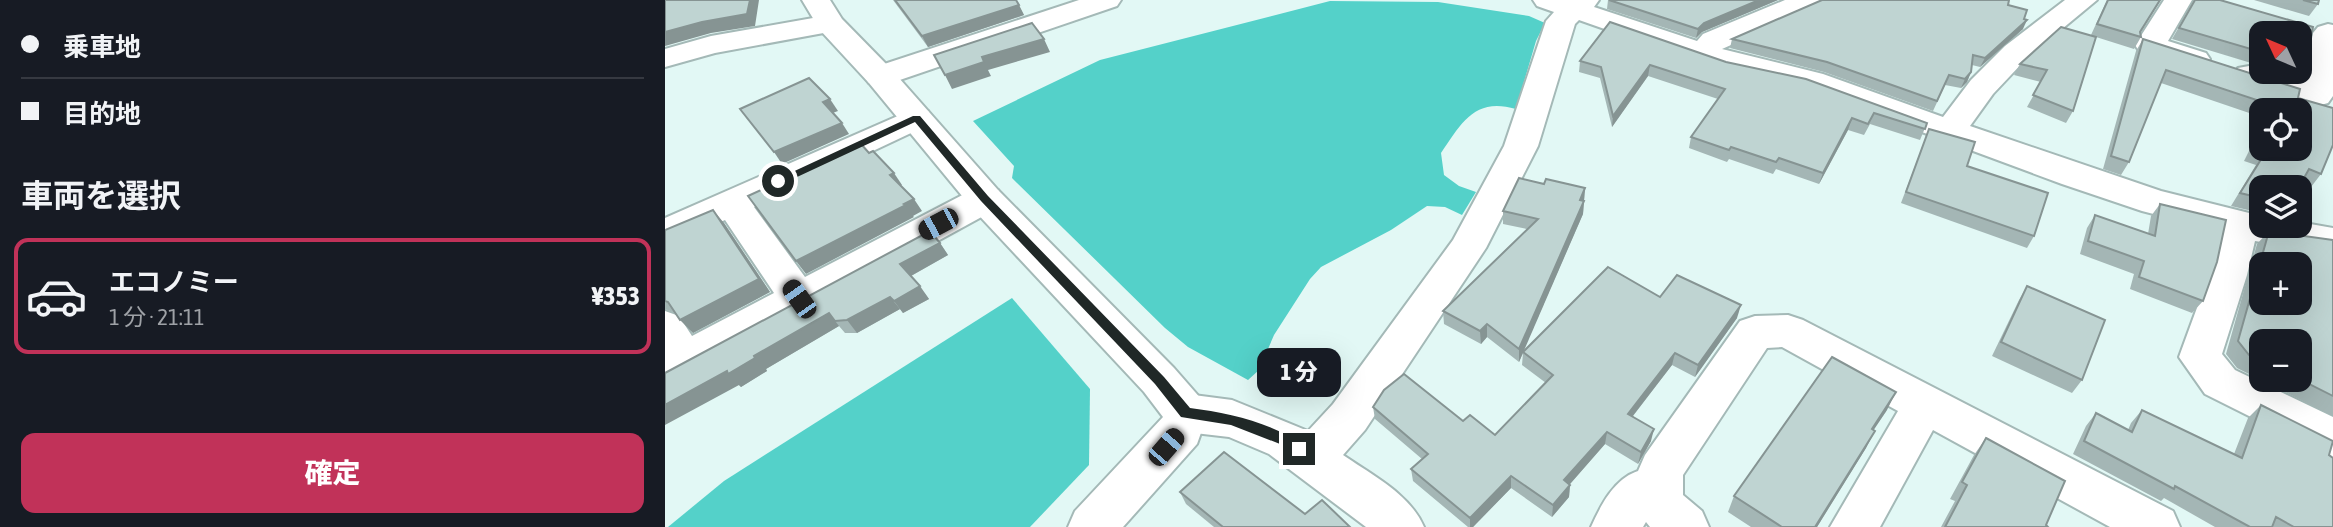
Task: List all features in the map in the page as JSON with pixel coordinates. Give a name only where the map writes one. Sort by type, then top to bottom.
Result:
[{"type":"street","points":[[880,76],[1016,16],[1107,0]]},
{"type":"street","points":[[1703,53],[1714,40],[1809,0]]},
{"type":"street","points":[[1950,130],[1982,88],[2016,52],[2083,0]]},
{"type":"street","points":[[2178,0],[2150,45],[2317,96],[2321,31]]},
{"type":"street","points":[[1312,459],[1349,416],[1467,248],[1521,146],[1569,3],[1735,64],[1812,81],[2155,202],[2238,224],[2333,241]]},
{"type":"street","points":[[665,58],[823,12],[985,199],[1159,380],[1186,413],[1232,419],[1285,440],[1371,501],[1400,527]]},
{"type":"street","points":[[665,233],[916,118]]},
{"type":"street","points":[[671,352],[799,299],[985,199]]},
{"type":"street","points":[[732,202],[799,299]]},
{"type":"street","points":[[2238,224],[2229,277],[2208,324],[2200,357],[2220,382],[2333,439]]},
{"type":"street","points":[[1671,509],[1661,470],[1755,332],[1789,331],[2156,527]]},
{"type":"street","points":[[1854,527],[1925,404]]},
{"type":"street","points":[[1092,527],[1181,430],[1186,413]]},
{"type":"street","points":[[1615,527],[1640,491],[1671,509]]},
{"type":"water","points":[[1330,1],[1438,2],[1529,16],[1545,23],[1536,41],[1516,109],[1490,106],[1480,109],[1463,122],[1441,153],[1444,175],[1459,186],[1476,192],[1462,215],[1445,207],[1427,206],[1391,230],[1321,267],[1310,279],[1274,335],[1259,370],[1248,380],[1188,347],[1165,328],[1012,178],[1014,166],[973,121],[1100,60]]},
{"type":"water","points":[[1012,298],[1090,389],[1089,465],[1030,527],[668,527],[724,481]]},
{"type":"building","points":[[665,0],[750,0],[747,14],[665,32]]},
{"type":"building","points":[[895,0],[1016,0],[1019,5],[922,36]]},
{"type":"building","points":[[1609,0],[1759,0],[1704,23],[1698,29]]},
{"type":"building","points":[[1822,0],[2009,0],[2008,5],[2027,10],[2024,19],[2027,20],[1985,58],[1973,55],[1971,72],[1965,79],[1949,75],[1937,101],[1827,62],[1732,39]]},
{"type":"building","points":[[2108,0],[2160,0],[2140,32],[2141,37],[2097,24]]},
{"type":"building","points":[[2195,0],[2220,0],[2292,21],[2249,21],[2249,48],[2179,28]]},
{"type":"building","points":[[2303,0],[2319,0],[2318,4]]},
{"type":"building","points":[[1610,22],[1726,62],[1806,79],[1927,123],[1925,129],[1874,113],[1868,124],[1852,118],[1823,173],[1779,158],[1776,162],[1691,137],[1725,89],[1650,65],[1613,116],[1601,67],[1580,61]]},
{"type":"building","points":[[1032,23],[1044,39],[982,57],[984,62],[945,75],[934,55]]},
{"type":"building","points":[[2061,27],[2096,37],[2073,111],[2033,95],[2047,70],[2020,64]]},
{"type":"building","points":[[2143,39],[2249,73],[2249,84],[2284,84],[2300,89],[2298,98],[2251,98],[2166,70],[2129,162],[2111,156]]},
{"type":"building","points":[[809,78],[830,99],[823,102],[842,123],[774,152],[740,109]]},
{"type":"building","points":[[2312,102],[2333,108],[2333,145],[2321,174],[2309,169],[2306,175],[2251,175],[2260,161],[2312,161]]},
{"type":"building","points":[[1929,129],[1975,142],[1967,166],[2048,193],[2034,236],[1906,192]]},
{"type":"building","points":[[861,144],[869,153],[873,151],[894,173],[890,175],[914,199],[796,261],[748,196]]},
{"type":"building","points":[[1519,178],[1544,184],[1546,179],[1585,188],[1580,200],[1584,201],[1519,349],[1487,324],[1480,331],[1443,311],[1538,219],[1503,211]]},
{"type":"building","points":[[2249,179],[2249,195],[2240,193]]},
{"type":"building","points":[[2160,204],[2226,220],[2217,262],[2203,301],[2139,277],[2144,261],[2088,241],[2095,215],[2155,236]]},
{"type":"building","points":[[713,210],[759,279],[680,320],[665,301],[665,230]]},
{"type":"building","points":[[930,231],[940,243],[900,264],[920,286],[894,301],[890,297],[847,320],[835,321],[829,313],[728,374],[727,371],[665,405],[665,373]]},
{"type":"building","points":[[2312,237],[2333,240],[2333,396],[2312,386],[2312,329],[2249,329],[2249,355],[2238,341],[2249,302],[2249,315],[2312,315],[2312,252],[2263,252],[2267,238]]},
{"type":"building","points":[[1608,267],[1660,297],[1677,275],[1741,305],[1698,365],[1675,353],[1628,414],[1654,429],[1641,452],[1607,432],[1564,480],[1570,485],[1553,505],[1511,476],[1470,518],[1411,469],[1428,454],[1373,407],[1384,390],[1404,374],[1463,421],[1470,415],[1495,435],[1553,375],[1523,352]]},
{"type":"building","points":[[2027,286],[2105,320],[2082,380],[2001,342]]},
{"type":"building","points":[[1832,357],[1896,392],[1815,527],[1782,527],[1734,496]]},
{"type":"building","points":[[2261,405],[2333,441],[2329,455],[2333,458],[2333,527],[2294,527],[2276,517],[2272,527],[2250,527],[2084,441],[2096,413],[2132,432],[2142,410],[2242,458]]},
{"type":"building","points":[[1986,438],[2065,481],[2046,525],[2048,527],[1945,527],[1967,485],[1962,482]]},
{"type":"building","points":[[1224,452],[1305,514],[1322,500],[1350,527],[1223,527],[1180,492]]},
{"type":"route","points":[[778,181],[916,118],[985,199],[1159,380],[1186,413],[1232,419],[1285,440],[1299,449]]}]
